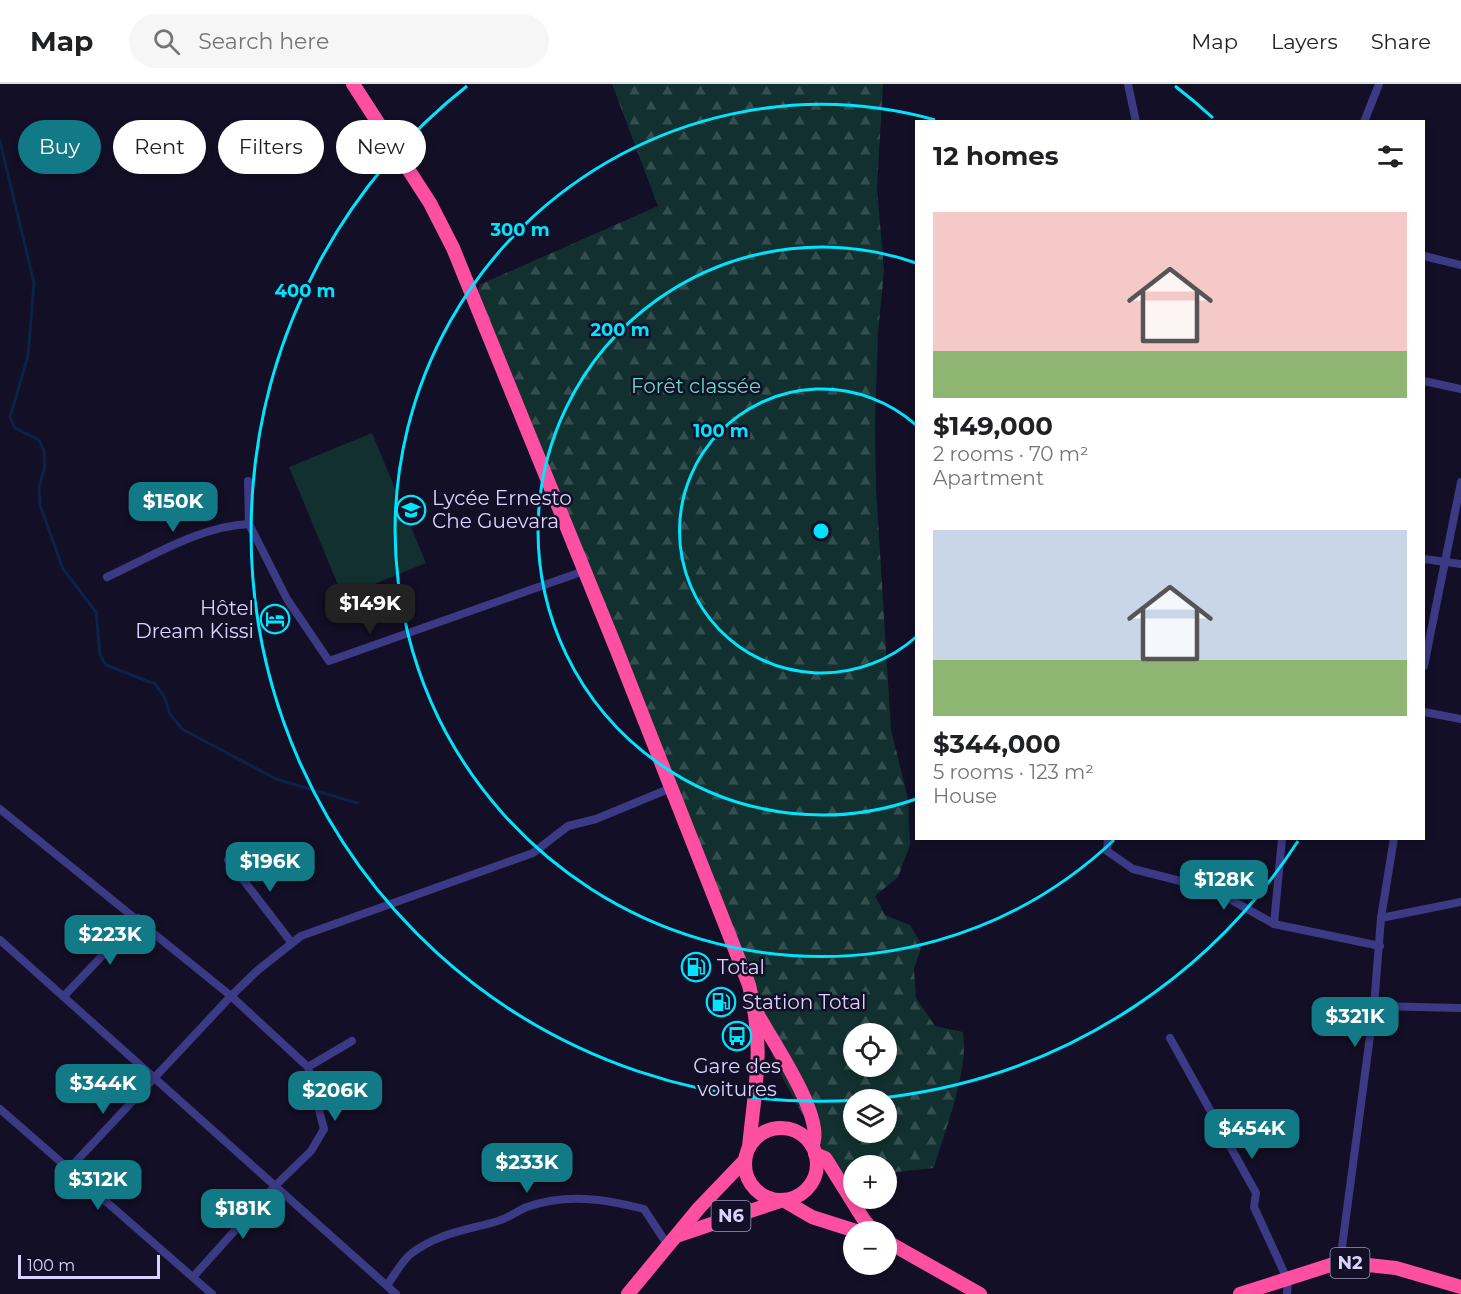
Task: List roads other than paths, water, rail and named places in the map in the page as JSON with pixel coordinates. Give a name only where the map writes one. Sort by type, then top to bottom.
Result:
[{"type":"highway","points":[[353,84],[430,203],[453,248],[749,985],[756,1011],[759,1073],[745,1170],[754,1189],[763,1196],[783,1200],[812,1217],[843,1227]]},
{"type":"highway","points":[[756,1011],[793,1077],[811,1115],[816,1132],[814,1150],[817,1164],[810,1184],[794,1197],[783,1200]]},
{"type":"highway","points":[[747,1153],[755,1138],[775,1128],[796,1131],[830,1164],[865,1221]]},
{"type":"highway","name":"N6","points":[[628,1294],[747,1153]]},
{"type":"highway","name":"N6","points":[[679,1235],[783,1200]]},
{"type":"highway","points":[[897,1247],[980,1294]]},
{"type":"highway","name":"N2","points":[[1240,1294],[1340,1262],[1396,1268],[1461,1287]]},
{"type":"street","points":[[1128,84],[1136,120]]},
{"type":"street","points":[[1365,120],[1379,84]]},
{"type":"street","points":[[1425,256],[1461,265]]},
{"type":"street","points":[[1425,381],[1461,389]]},
{"type":"street","points":[[248,481],[249,524],[287,599],[329,661],[474,612],[584,571]]},
{"type":"street","points":[[1425,661],[1461,482]]},
{"type":"street","points":[[107,577],[201,534],[230,524],[249,524]]},
{"type":"street","points":[[1425,559],[1461,564]]},
{"type":"street","points":[[1425,712],[1461,719]]},
{"type":"street","points":[[69,1169],[231,996],[291,942],[301,936],[533,853],[568,826],[596,819],[671,788]]},
{"type":"street","points":[[0,809],[138,918],[231,996],[308,1067],[324,1128],[311,1151],[275,1186],[193,1277]]},
{"type":"street","points":[[1108,840],[1107,851],[1134,869],[1212,890],[1274,924],[1380,946]]},
{"type":"street","points":[[1274,924],[1282,840]]},
{"type":"street","points":[[1340,1262],[1374,1006],[1381,918],[1394,840]]},
{"type":"street","points":[[228,860],[291,942]]},
{"type":"street","points":[[1381,918],[1461,902]]},
{"type":"street","points":[[64,996],[138,918]]},
{"type":"street","points":[[0,940],[396,1294]]},
{"type":"street","points":[[1374,1006],[1461,1008]]},
{"type":"street","points":[[1170,1038],[1256,1193],[1254,1207],[1286,1278],[1287,1294]]},
{"type":"street","points":[[308,1067],[352,1041]]},
{"type":"street","points":[[0,1109],[212,1294]]},
{"type":"street","points":[[387,1285],[411,1254],[445,1234],[500,1220],[527,1207],[556,1200],[580,1198],[608,1200],[644,1209],[669,1247]]},
{"type":"waterway","points":[[0,141],[34,283],[28,356],[10,417],[15,428],[39,440],[44,451],[45,465],[39,488],[40,505],[63,569],[96,612],[100,655],[106,665],[155,684],[164,696],[170,714],[182,729],[276,779],[357,803]]},
{"type":"place","name":"Lycée Ernesto Che Guevara","points":[[411,510]]},
{"type":"place","name":"Hôtel Dream Kissi","points":[[275,619]]},
{"type":"place","name":"Total","points":[[696,967]]},
{"type":"place","name":"Station Total","points":[[721,1002]]},
{"type":"place","name":"Gare des voitures","points":[[737,1036]]},
{"type":"park label","name":"Forêt classée","points":[[696,386]]}]
